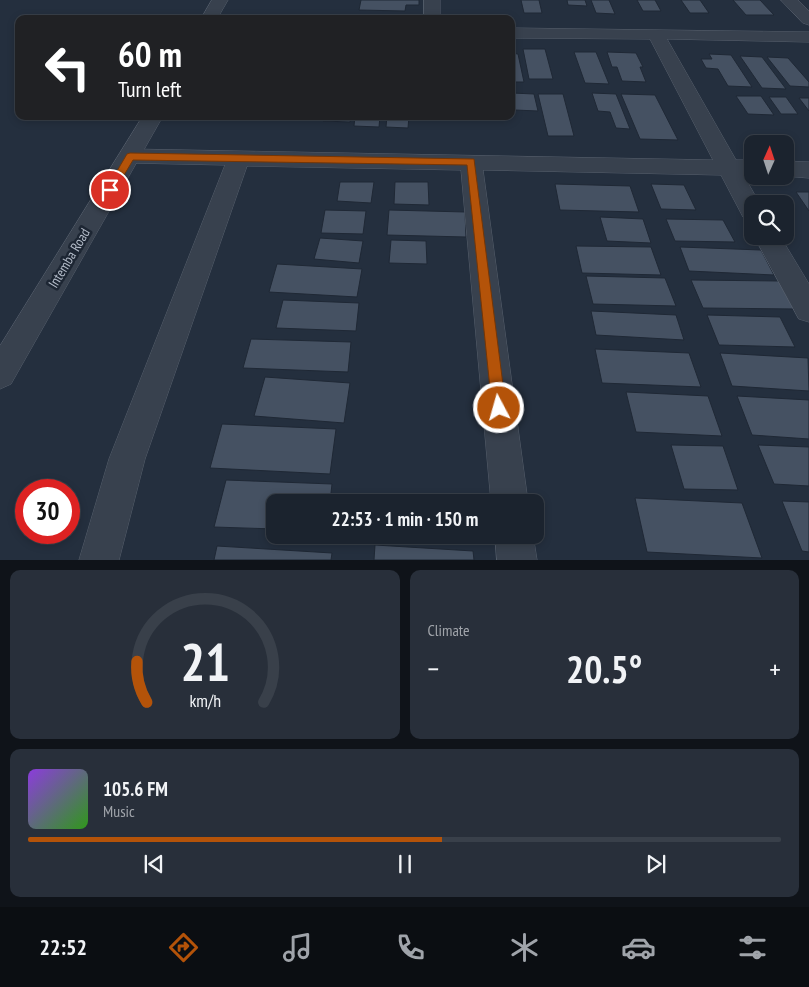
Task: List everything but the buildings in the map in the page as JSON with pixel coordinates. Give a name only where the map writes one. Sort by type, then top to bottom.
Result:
[{"type":"street","points":[[211,15],[220,0]]},
{"type":"street","points":[[432,0],[432,15]]},
{"type":"street","points":[[789,0],[809,20]]},
{"type":"street","points":[[515,33],[809,37]]},
{"type":"street","points":[[656,34],[744,196]]},
{"type":"street","name":"Intemba Road","points":[[0,374],[151,120]]},
{"type":"street","points":[[130,156],[744,168]]},
{"type":"street","points":[[99,560],[127,459],[239,158]]},
{"type":"street","points":[[471,162],[509,494]]},
{"type":"street","points":[[794,169],[809,170]]},
{"type":"street","points":[[772,245],[809,310]]},
{"type":"street","points":[[515,544],[517,560]]},
{"type":"route","points":[[110,190],[130,156],[471,162],[499,408]]}]
